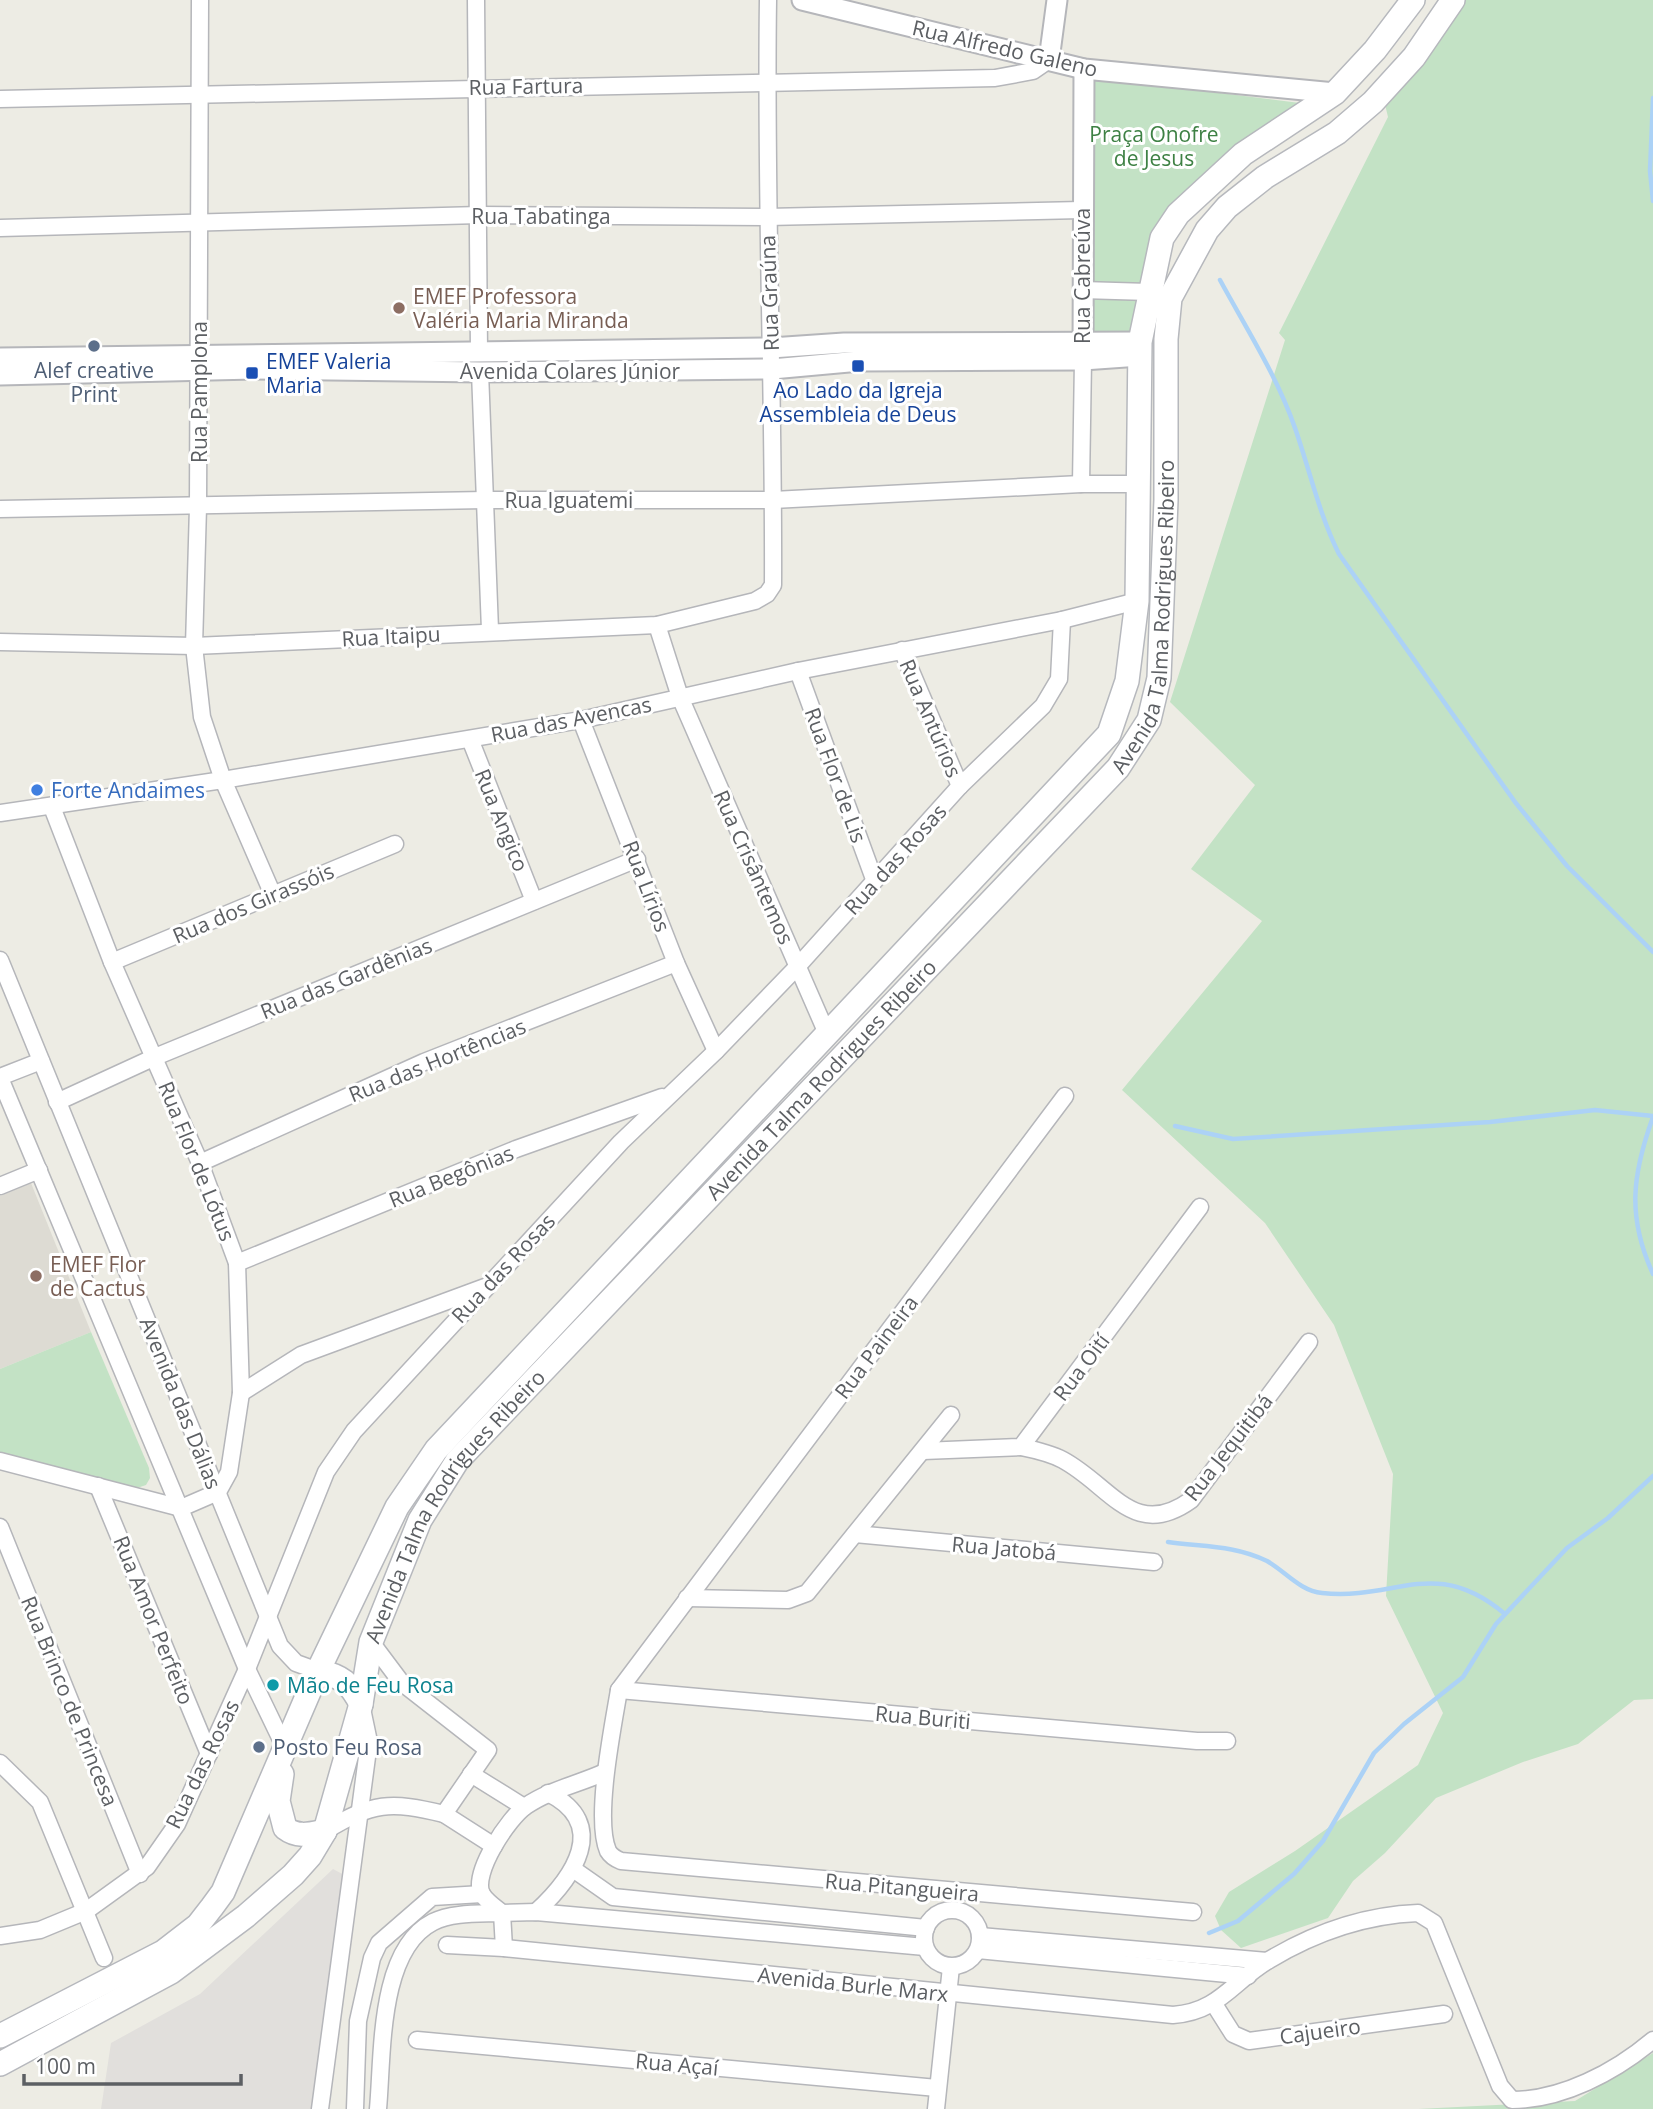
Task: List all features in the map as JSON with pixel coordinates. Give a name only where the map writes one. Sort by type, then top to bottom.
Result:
[{"type":"main road","name":"Avenida Talma Rodrigues Ribeiro","points":[[0,2036],[122,1975],[163,1952],[198,1925],[223,1892],[318,1671],[397,1507],[436,1450],[1110,734],[1127,681],[1137,601],[1140,349],[1149,292],[1162,239],[1178,214],[1243,154],[1335,93],[1375,50],[1413,0]]},
{"type":"main road","name":"Avenida Talma Rodrigues Ribeiro","points":[[0,2064],[171,1972],[212,1944],[293,1875],[325,1831],[362,1704],[372,1642],[421,1520],[457,1461],[1118,768],[1149,720],[1159,678],[1166,500],[1166,339],[1170,298],[1207,230],[1227,207],[1265,177],[1337,133],[1373,102],[1414,57],[1453,0]]},
{"type":"main road","points":[[318,1671],[342,1677],[362,1704]]},
{"type":"main road","points":[[286,1750],[278,1801],[285,1828],[293,1834],[305,1835],[325,1831]]},
{"type":"street","name":"Rua Pamplona","points":[[200,0],[198,507],[194,646],[202,717],[223,780],[273,895]]},
{"type":"street","points":[[476,0],[480,215],[479,352]]},
{"type":"street","name":"Rua Graúna","points":[[768,0],[767,217],[772,369],[773,586]]},
{"type":"street","name":"Rua Alfredo Galeno","points":[[802,0],[1084,69],[1335,93]]},
{"type":"street","points":[[1049,60],[1057,0]]},
{"type":"street","name":"Rua Fartura","points":[[0,99],[995,78],[1034,71],[1049,60]]},
{"type":"street","name":"Rua Cabreúva","points":[[1081,484],[1084,69]]},
{"type":"street","name":"Rua Tabatinga","points":[[0,228],[199,225],[480,215],[767,217],[1082,210]]},
{"type":"street","points":[[1082,290],[1149,292]]},
{"type":"street","name":"Avenida Colares Júnior","points":[[0,375],[199,363],[479,352],[771,348],[844,343],[1083,352]]},
{"type":"street","name":"Avenida Colares Júnior","points":[[0,358],[480,372],[772,369],[860,361],[1140,349]]},
{"type":"street","points":[[480,372],[489,630]]},
{"type":"street","name":"Rua Iguatemi","points":[[0,509],[485,500],[773,500],[1081,484],[1139,484]]},
{"type":"street","name":"Rua Itaipu","points":[[0,642],[194,646],[489,630],[657,625],[755,601],[767,594],[773,586]]},
{"type":"street","name":"Rua das Avencas","points":[[0,813],[223,780],[581,719],[798,671],[1062,620],[1137,601]]},
{"type":"street","name":"Rua das Rosas","points":[[0,1936],[40,1930],[86,1911],[140,1874],[177,1824],[247,1669],[326,1472],[354,1431],[668,1094],[716,1051],[797,967],[960,786],[1043,706],[1059,678],[1062,620]]},
{"type":"street","name":"Rua Crisântemos","points":[[657,625],[680,698],[828,1036]]},
{"type":"street","name":"Rua Antúrios","points":[[902,650],[960,786]]},
{"type":"street","name":"Rua Flor de Lis","points":[[798,671],[874,879]]},
{"type":"street","name":"Rua Lírios","points":[[581,719],[676,964],[716,1051]]},
{"type":"street","name":"Rua Angico","points":[[470,739],[534,901]]},
{"type":"street","name":"Rua Flor de Lótus","points":[[52,807],[112,962],[200,1163],[237,1263],[241,1393],[229,1472],[218,1492]]},
{"type":"street","name":"Rua dos Girassóis","points":[[112,962],[395,844]]},
{"type":"street","name":"Rua das Gardênias","points":[[57,1102],[155,1057],[637,859]]},
{"type":"street","name":"Avenida das Dálias","points":[[0,960],[268,1615],[287,1656],[296,1663],[318,1671]]},
{"type":"street","name":"Rua das Hortências","points":[[200,1163],[424,1062],[676,964]]},
{"type":"street","points":[[0,1077],[41,1061]]},
{"type":"street","name":"Avenida das Dálias","points":[[0,1077],[247,1669],[286,1750]]},
{"type":"street","name":"Rua Begônias","points":[[237,1263],[516,1149],[668,1094]]},
{"type":"street","name":"Rua Paineira","points":[[619,1690],[1065,1096]]},
{"type":"street","points":[[0,1186],[38,1170]]},
{"type":"street","name":"Rua Oití","points":[[1021,1447],[1200,1207]]},
{"type":"street","points":[[241,1393],[313,1350],[487,1286]]},
{"type":"street","name":"Rua Jequitibá","points":[[1021,1447],[1064,1460],[1138,1514],[1154,1517],[1173,1513],[1191,1500],[1309,1342]]},
{"type":"street","points":[[687,1598],[788,1600],[807,1593],[951,1415]]},
{"type":"street","points":[[923,1451],[1021,1447]]},
{"type":"street","points":[[0,1461],[181,1508],[218,1492]]},
{"type":"street","name":"Rua Amor Perfeito","points":[[99,1486],[209,1754]]},
{"type":"street","name":"Rua Brinco de Princesa","points":[[0,1527],[140,1874]]},
{"type":"street","name":"Rua Jatobá","points":[[855,1534],[1154,1562]]},
{"type":"street","points":[[372,1642],[401,1682],[488,1750],[444,1814]]},
{"type":"street","points":[[504,1948],[502,1913],[482,1894],[480,1883],[494,1846],[524,1807],[548,1793],[577,1785],[605,1772],[619,1690]]},
{"type":"street","name":"Rua Buriti","points":[[619,1690],[1197,1741],[1227,1741]]},
{"type":"street","points":[[320,2109],[369,1742],[362,1704]]},
{"type":"street","points":[[0,1763],[40,1802],[104,1958]]},
{"type":"street","name":"Rua Pitangueira","points":[[605,1772],[605,1836],[612,1857],[621,1861],[1193,1912]]},
{"type":"street","points":[[471,1774],[524,1807]]},
{"type":"street","points":[[575,1812],[577,1785]]},
{"type":"street","points":[[536,1912],[559,1891],[573,1869],[583,1837],[582,1825],[575,1812],[564,1801],[548,1793]]},
{"type":"street","points":[[325,1831],[358,1812],[396,1804],[444,1814],[494,1846]]},
{"type":"street","points":[[573,1869],[613,1897],[926,1928]]},
{"type":"street","points":[[958,1892],[958,1911]]},
{"type":"street","points":[[355,2109],[358,2021],[372,1958],[379,1943],[432,1897],[482,1894]]},
{"type":"street","points":[[958,1911],[972,1918],[979,1943],[969,1961],[951,1967],[935,1961],[925,1947],[926,1928],[939,1914],[958,1911]]},
{"type":"street","name":"Avenida Burle Marx","points":[[378,2109],[390,1986],[404,1948],[416,1933],[434,1921],[536,1912],[925,1947]]},
{"type":"street","name":"Avenida Burle Marx","points":[[447,1945],[504,1948],[1172,2015],[1191,2014],[1214,2004],[1267,1961],[1354,1922],[1401,1913],[1427,1916],[1434,1923],[1500,2086],[1511,2100],[1543,2098],[1607,2072],[1653,2040]]},
{"type":"street","points":[[979,1943],[1248,1976]]},
{"type":"street","name":"Avenida Burle Marx","points":[[979,1943],[1267,1961]]},
{"type":"street","points":[[936,2109],[946,1993],[951,1967]]},
{"type":"street","name":"Cajueiro","points":[[1214,2004],[1233,2034],[1249,2041],[1444,2014]]},
{"type":"street","name":"Rua Açaí","points":[[417,2040],[937,2088]]},
{"type":"shaded area","name":"EMEF Flor de Cactus","points":[[31,1183],[91,1332],[0,1369],[0,1196]]},
{"type":"shaded area","points":[[333,1869],[346,1876],[316,2109],[101,2109],[111,2043],[200,1994]]},
{"type":"green space","points":[[1463,0],[1653,0],[1653,1699],[1634,1700],[1578,1744],[1523,1762],[1436,1798],[1385,1853],[1353,1881],[1328,1918],[1241,1948],[1221,1930],[1215,1916],[1229,1892],[1295,1851],[1418,1765],[1443,1713],[1386,1596],[1393,1474],[1334,1325],[1265,1223],[1122,1090],[1262,921],[1191,869],[1255,785],[1170,702],[1285,340],[1279,333],[1388,117],[1383,96]]},
{"type":"green space","name":"Praça Onofre de Jesus","points":[[1093,77],[1308,104],[1178,210],[1139,340],[1092,339]]},
{"type":"green space","points":[[91,1332],[149,1468],[150,1478],[146,1485],[137,1488],[0,1454],[0,1369]]},
{"type":"green space","points":[[1653,2053],[1653,2109],[1418,2109],[1575,2101]]},
{"type":"waterway","points":[[1653,98],[1650,171],[1653,201]]},
{"type":"waterway","points":[[1220,280],[1288,409],[1320,508],[1339,554],[1515,802],[1567,866],[1653,952]]},
{"type":"waterway","points":[[1175,1126],[1233,1139],[1490,1122],[1595,1110],[1653,1116]]},
{"type":"waterway","points":[[1653,1117],[1640,1158],[1635,1196],[1639,1234],[1653,1274]]},
{"type":"waterway","points":[[1209,1933],[1238,1921],[1294,1874],[1323,1841],[1374,1753],[1404,1724],[1463,1677],[1496,1624],[1567,1548],[1608,1518],[1653,1476]]},
{"type":"waterway","points":[[1168,1542],[1243,1552],[1267,1561],[1307,1589],[1322,1593],[1348,1594],[1415,1584],[1436,1584],[1457,1587],[1480,1596],[1505,1614]]},
{"type":"place","name":"EMEF Professora Valéria Maria Miranda","points":[[399,308]]},
{"type":"place","name":"Alef creative Print","points":[[94,346]]},
{"type":"place","name":"Ao Lado da Igreja Assembleia de Deus","points":[[858,366]]},
{"type":"place","name":"EMEF Valeria Maria","points":[[252,373]]},
{"type":"place","name":"Forte Andaimes","points":[[37,790]]},
{"type":"place","name":"EMEF Flor de Cactus","points":[[36,1276]]},
{"type":"place","name":"Mão de Feu Rosa","points":[[273,1685]]},
{"type":"place","name":"Posto Feu Rosa","points":[[259,1747]]}]
